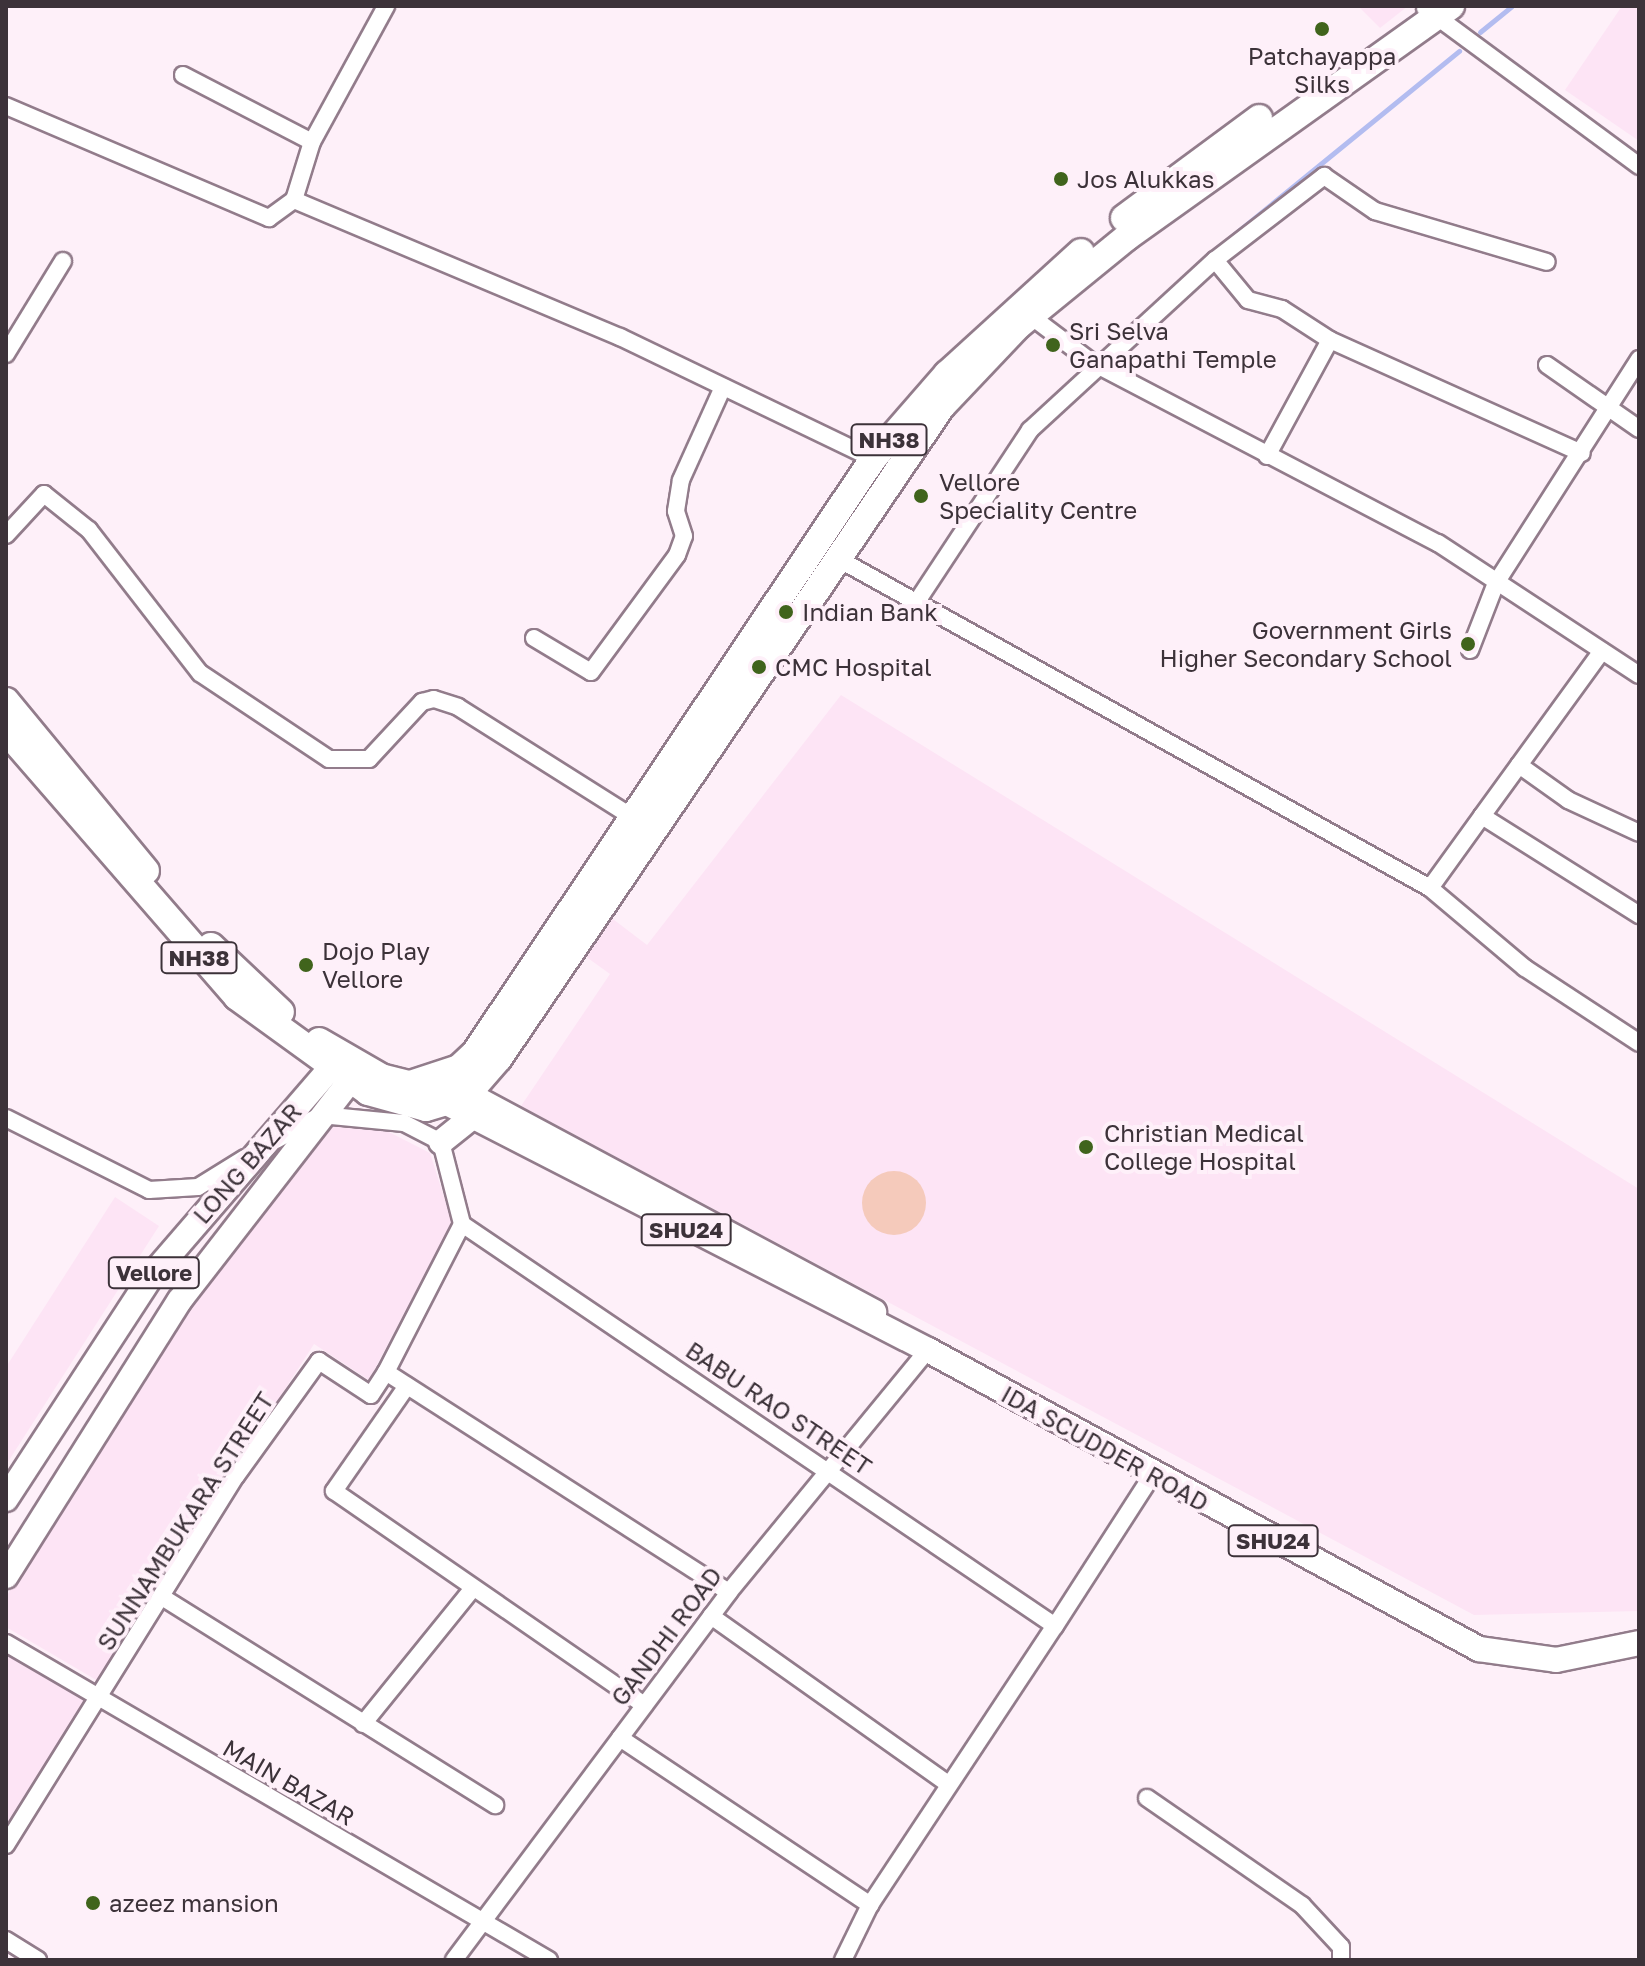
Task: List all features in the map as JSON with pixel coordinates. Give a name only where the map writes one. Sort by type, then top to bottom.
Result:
[{"type":"highway","name":"NH38","points":[[6,701],[203,939],[318,1040],[381,1077],[410,1084],[438,1078],[459,1068],[504,1018],[632,817],[873,459],[1024,311],[1198,158],[1435,9]]},
{"type":"highway","name":"NH38","points":[[6,731],[183,942],[237,997],[340,1075],[404,1105],[467,1106],[835,557],[942,406],[1024,311]]},
{"type":"main road","points":[[6,1576],[180,1300],[321,1115],[340,1075]]},
{"type":"main road","name":"LONG BAZAR","points":[[6,1499],[152,1275],[256,1151],[340,1075]]},
{"type":"main road","name":"SHU24","points":[[438,1078],[467,1106]]},
{"type":"main road","name":"SHU24","points":[[410,1084],[467,1106],[830,1284],[928,1350]]},
{"type":"main road","points":[[441,1142],[467,1106]]},
{"type":"main road","name":"IDA SCUDDER ROAD","points":[[928,1350],[1479,1649],[1556,1660],[1639,1643]]},
{"type":"street","points":[[6,106],[269,218],[294,200],[312,142],[386,6]]},
{"type":"street","points":[[1435,9],[1639,166]]},
{"type":"street","points":[[183,75],[312,142]]},
{"type":"street","points":[[916,603],[1030,430],[1102,368],[1215,260],[1324,176],[1375,211],[1547,262]]},
{"type":"street","points":[[294,200],[723,387],[873,459]]},
{"type":"street","points":[[1215,260],[1248,300],[1282,309],[1330,340],[1582,453]]},
{"type":"street","points":[[6,354],[63,261]]},
{"type":"street","points":[[1024,311],[1102,368],[1438,543],[1639,675]]},
{"type":"street","points":[[1267,456],[1330,340]]},
{"type":"street","points":[[1470,650],[1496,583],[1582,453],[1639,359]]},
{"type":"street","points":[[1547,365],[1639,429]]},
{"type":"street","points":[[534,638],[591,672],[677,555],[684,536],[676,511],[681,480],[723,387]]},
{"type":"street","points":[[6,535],[44,494],[89,530],[200,673],[329,759],[369,759],[422,702],[434,699],[458,707],[632,817]]},
{"type":"street","points":[[835,557],[1430,888],[1525,968],[1639,1043]]},
{"type":"street","points":[[1430,888],[1602,651]]},
{"type":"street","points":[[1519,765],[1568,800],[1639,833]]},
{"type":"street","points":[[1482,816],[1639,915]]},
{"type":"street","points":[[6,1118],[149,1190],[198,1187],[321,1115],[404,1123],[441,1142],[462,1224],[386,1372],[729,1592]]},
{"type":"street","name":"BABU RAO STREET","points":[[462,1224],[1055,1626]]},
{"type":"street","name":"GANDHI ROAD","points":[[454,1960],[729,1592],[928,1350]]},
{"type":"street","name":"SUNNAMBUKARA STREET","points":[[6,1845],[162,1597],[319,1361],[371,1395],[386,1372]]},
{"type":"street","points":[[407,1386],[334,1491],[644,1705]]},
{"type":"street","points":[[843,1960],[870,1905],[1153,1474]]},
{"type":"street","points":[[363,1724],[473,1588]]},
{"type":"street","points":[[162,1597],[495,1805]]},
{"type":"street","points":[[711,1616],[948,1784]]},
{"type":"street","name":"MAIN BAZAR","points":[[6,1643],[549,1960]]},
{"type":"street","points":[[620,1738],[870,1905]]},
{"type":"street","points":[[1147,1798],[1302,1905],[1341,1947],[1341,1960]]},
{"type":"street","points":[[6,1940],[38,1960]]},
{"type":"shaded area","points":[[1358,6],[1408,6],[1380,28]]},
{"type":"shaded area","points":[[1622,6],[1639,6],[1639,141],[1565,90]]},
{"type":"shaded area","name":"Christian Medical College Hospital","points":[[841,695],[1639,1189],[1639,1611],[1474,1615],[521,1106],[610,974],[578,951],[605,913],[647,945]]},
{"type":"shaded area","points":[[333,1125],[383,1129],[430,1153],[452,1222],[369,1380],[314,1344],[98,1681],[6,1627],[6,1597],[201,1293]]},
{"type":"shaded area","points":[[888,1171],[900,1171],[917,1180],[924,1191],[924,1215],[917,1226],[900,1235],[888,1235],[876,1230],[867,1221],[862,1209],[862,1197],[867,1185],[876,1176]]},
{"type":"shaded area","points":[[115,1197],[159,1226],[6,1465],[6,1367]]},
{"type":"shaded area","points":[[6,1652],[89,1702],[6,1830]]},
{"type":"waterway","points":[[1480,32],[1512,6]]},
{"type":"waterway","points":[[1215,250],[1459,51]]},
{"type":"place","name":"Patchayappa Silks","points":[[1322,29]]},
{"type":"place","name":"Jos Alukkas","points":[[1061,179]]},
{"type":"place","name":"Sri Selva Ganapathi Temple","points":[[1053,345]]},
{"type":"place","name":"Vellore Speciality Centre","points":[[921,496]]},
{"type":"place","name":"Indian Bank","points":[[786,612]]},
{"type":"place","name":"Government Girls Higher Secondary School","points":[[1468,644]]},
{"type":"place","name":"CMC Hospital","points":[[759,667]]},
{"type":"place","name":"Dojo Play Vellore","points":[[306,965]]},
{"type":"place","name":"Christian Medical College Hospital","points":[[1086,1147]]},
{"type":"place","name":"azeez mansion","points":[[93,1903]]}]
